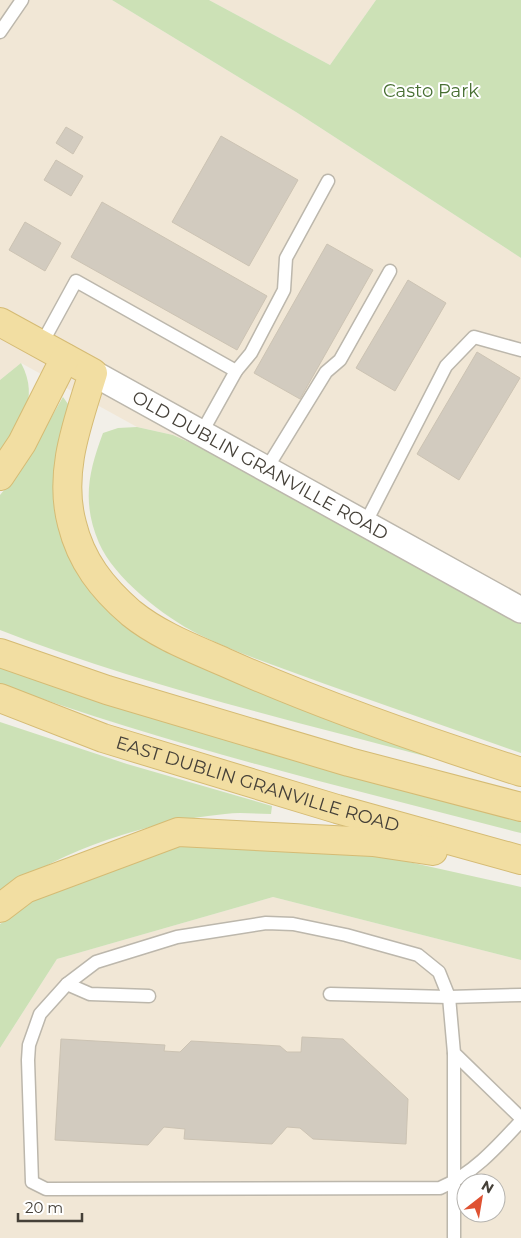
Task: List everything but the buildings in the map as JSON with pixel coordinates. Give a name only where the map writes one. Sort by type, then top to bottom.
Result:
[{"type":"main road","name":"OLD DUBLIN GRANVILLE ROAD","points":[[0,322],[93,373]]},
{"type":"main road","points":[[0,476],[22,443],[65,358]]},
{"type":"main road","points":[[93,373],[72,443],[67,468],[67,494],[71,522],[88,567],[116,599],[149,626],[259,678],[447,748],[521,772]]},
{"type":"main road","points":[[0,652],[107,690],[349,762],[521,807]]},
{"type":"main road","name":"EAST DUBLIN GRANVILLE ROAD","points":[[0,698],[103,738],[337,809],[521,860]]},
{"type":"main road","points":[[0,908],[25,889],[178,832],[373,842],[521,866]]},
{"type":"street","name":"OLD DUBLIN GRANVILLE ROAD","points":[[93,373],[520,608]]},
{"type":"lane","points":[[0,32],[22,0]]},
{"type":"lane","points":[[202,432],[236,370],[252,352],[284,290],[286,258],[328,181]]},
{"type":"lane","points":[[267,468],[326,372],[340,360],[390,271]]},
{"type":"lane","points":[[41,345],[76,281],[236,370]]},
{"type":"lane","points":[[366,522],[446,366],[474,337],[521,350]]},
{"type":"lane","points":[[454,1052],[521,1119],[490,1155],[455,1181],[440,1188],[46,1189],[32,1182],[28,1060],[30,1045],[40,1014],[67,984],[96,962],[168,940],[266,923],[293,924],[346,935],[418,955],[439,972],[449,997],[454,1052],[455,1181],[454,1238]]},
{"type":"lane","points":[[67,984],[90,994],[149,996]]},
{"type":"lane","points":[[330,994],[449,997],[521,995]]},
{"type":"shaded area","points":[[0,0],[112,0],[296,112],[521,258],[521,620],[200,447],[173,435],[137,427],[21,363],[0,380]]},
{"type":"shaded area","points":[[209,0],[376,0],[330,65]]},
{"type":"shaded area","points":[[273,897],[521,960],[521,1238],[0,1238],[0,1048],[57,959]]},
{"type":"green space","name":"Casto Park","points":[[112,0],[209,0],[330,65],[376,0],[521,0],[521,258],[296,112]]},
{"type":"green space","points":[[21,363],[27,376],[28,401],[20,423],[0,457],[0,380]]},
{"type":"green space","points":[[63,397],[68,404],[59,464],[106,603],[438,753],[436,759],[161,685],[53,650],[0,630],[0,495],[21,470]]},
{"type":"green space","points":[[137,427],[173,435],[200,447],[521,620],[521,753],[229,648],[198,634],[170,618],[141,595],[116,570],[106,556],[94,528],[90,515],[89,501],[91,475],[103,433],[118,428]]},
{"type":"green space","points":[[0,666],[521,815],[521,833],[259,765],[129,727],[0,684]]},
{"type":"green space","points":[[0,722],[127,764],[272,806],[271,814],[225,814],[166,823],[136,831],[80,850],[52,863],[0,893]]},
{"type":"green space","points":[[179,844],[382,856],[521,887],[521,960],[273,897],[57,959],[0,1048],[0,924],[39,897]]}]
